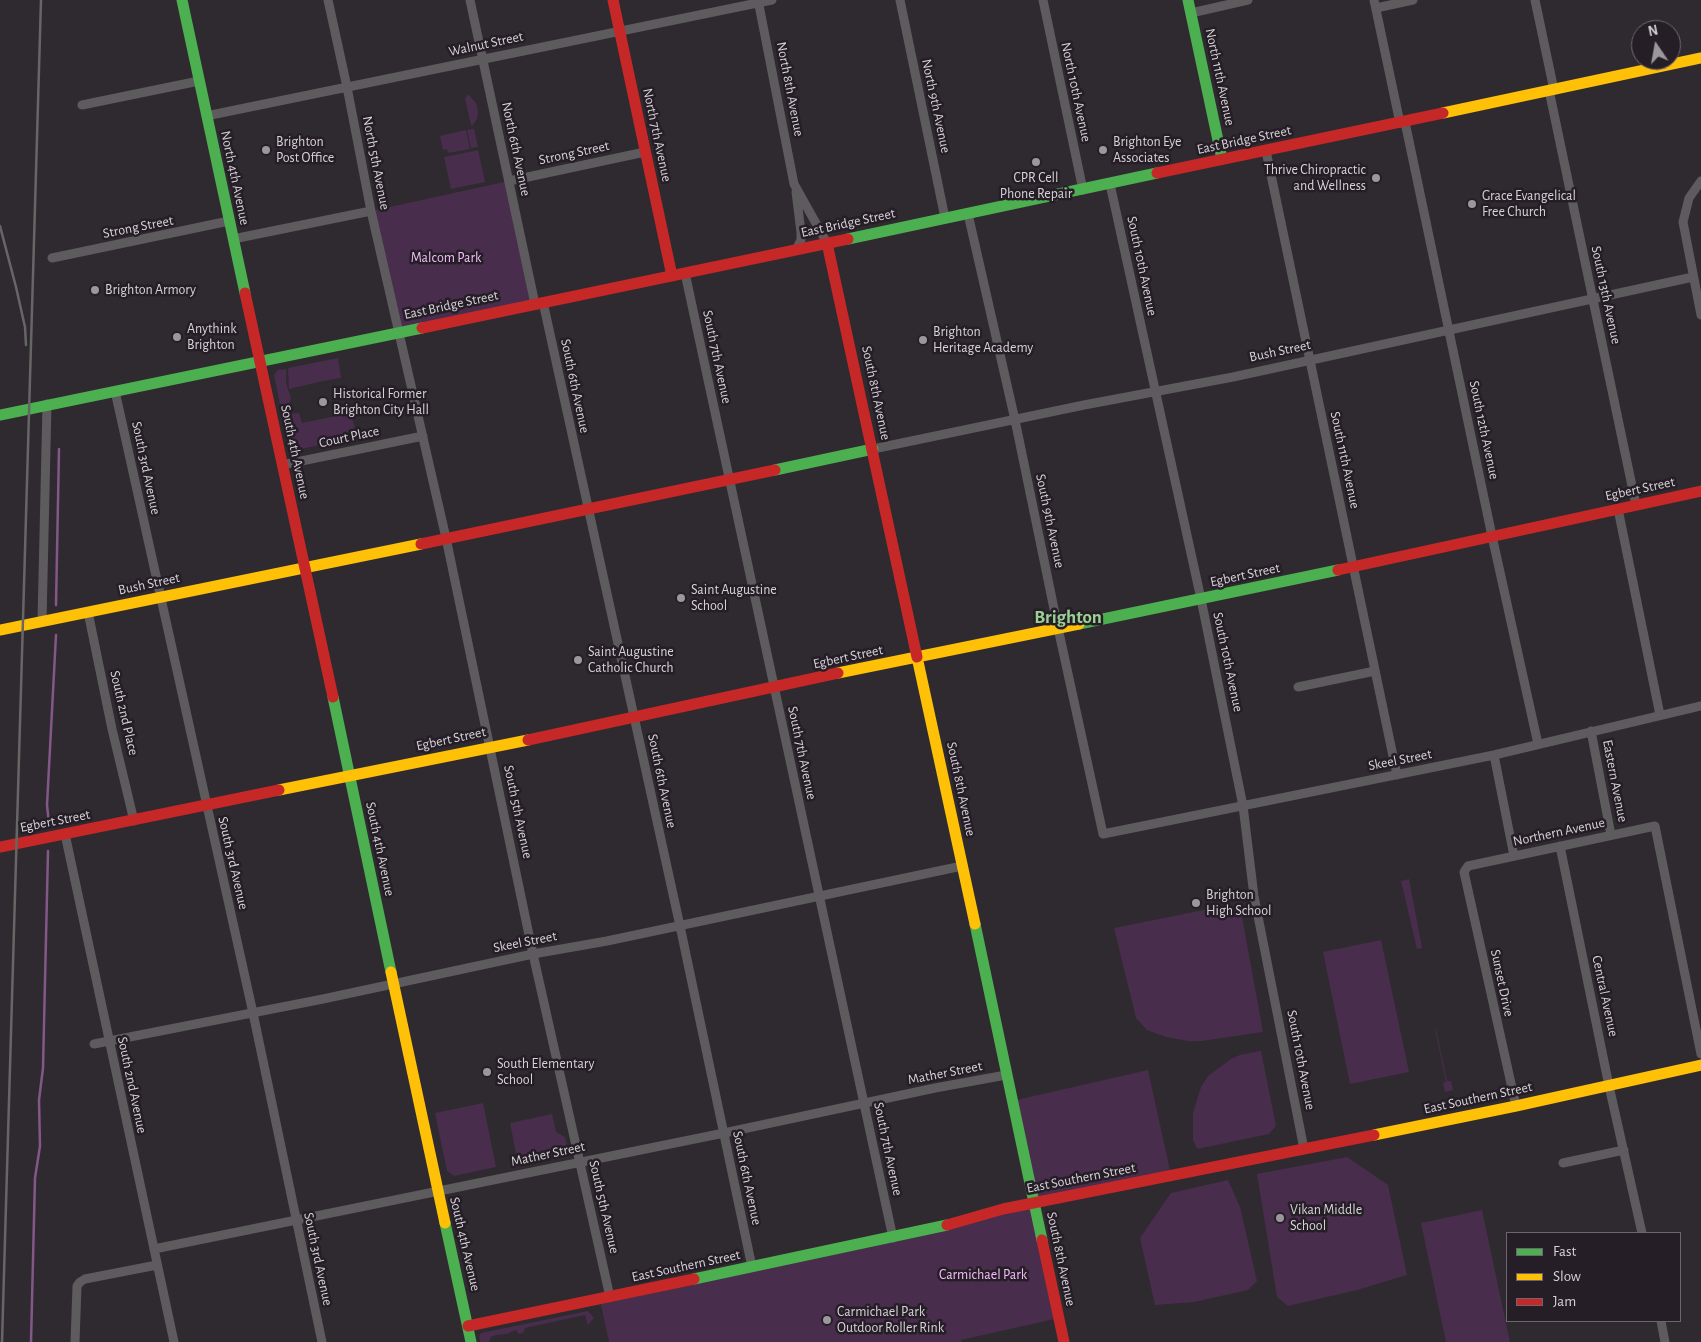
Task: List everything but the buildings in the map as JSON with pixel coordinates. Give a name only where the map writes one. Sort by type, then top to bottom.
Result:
[{"type":"street","name":"North 4th Avenue","points":[[182,0],[260,361]]},
{"type":"street","name":"North 5th Avenue","points":[[328,0],[398,332]]},
{"type":"street","name":"North 6th Avenue","points":[[470,0],[509,181],[539,303]]},
{"type":"street","name":"North 7th Avenue","points":[[613,0],[672,276]]},
{"type":"street","name":"Walnut Street","points":[[206,116],[619,32],[758,1],[772,0]]},
{"type":"street","name":"North 9th Avenue","points":[[900,0],[945,218]]},
{"type":"street","name":"North 10th Avenue","points":[[1043,0],[1082,190]]},
{"type":"street","name":"North 11th Avenue","points":[[1188,0],[1222,160]]},
{"type":"street","points":[[1191,13],[1248,0]]},
{"type":"street","points":[[1375,4],[1413,0]]},
{"type":"street","name":"South 13th Avenue","points":[[1535,0],[1551,90],[1636,505]]},
{"type":"street","name":"North 8th Avenue","points":[[758,1],[794,184],[801,232],[801,240],[796,250]]},
{"type":"street","name":"South 12th Avenue","points":[[1375,4],[1449,330],[1538,744]]},
{"type":"street","name":"East Bridge Street","points":[[0,415],[968,214],[1701,58]]},
{"type":"street","points":[[82,105],[199,81]]},
{"type":"street","name":"South 11th Avenue","points":[[1266,151],[1397,775]]},
{"type":"street","name":"Strong Street","points":[[509,181],[645,152]]},
{"type":"street","points":[[1701,181],[1688,198],[1683,222],[1701,315]]},
{"type":"street","name":"North 8th Avenue","points":[[794,184],[827,243]]},
{"type":"street","name":"South 10th Avenue","points":[[1110,184],[1201,599],[1244,806],[1254,896],[1304,1148]]},
{"type":"street","points":[[233,239],[371,211]]},
{"type":"street","name":"South 9th Avenue","points":[[968,214],[1015,420],[1103,834]]},
{"type":"street","name":"Strong Street","points":[[52,258],[229,221]]},
{"type":"street","name":"South 8th Avenue","points":[[827,243],[873,449],[1064,1342]]},
{"type":"street","name":"South 7th Avenue","points":[[685,273],[893,1238]]},
{"type":"street","name":"Bush Street","points":[[0,630],[1084,405],[1311,360],[1693,277]]},
{"type":"street","name":"South 6th Avenue","points":[[539,303],[588,509],[680,926],[752,1267]]},
{"type":"street","name":"South 5th Avenue","points":[[398,332],[446,538],[533,954],[610,1297]]},
{"type":"street","name":"South 4th Avenue","points":[[260,361],[393,984],[472,1342]]},
{"type":"street","name":"South 3rd Avenue","points":[[115,390],[253,1013],[322,1342]]},
{"type":"street","points":[[42,622],[47,404]]},
{"type":"street","name":"Court Place","points":[[282,465],[422,436]]},
{"type":"street","name":"Egbert Street","points":[[0,847],[634,718],[1353,567],[1701,491]]},
{"type":"street","points":[[1618,509],[1660,715]]},
{"type":"street","name":"South 2nd Place","points":[[88,612],[112,729],[134,820]]},
{"type":"street","points":[[1298,687],[1375,671]]},
{"type":"street","name":"Skeel Street","points":[[1103,834],[1494,755],[1701,706]]},
{"type":"street","name":"Eastern Avenue","points":[[1591,731],[1612,835]]},
{"type":"street","points":[[1494,755],[1514,856]]},
{"type":"street","name":"Northern Avenue","points":[[1468,866],[1655,826],[1701,1054]]},
{"type":"street","name":"South 2nd Avenue","points":[[65,834],[108,1042],[174,1342]]},
{"type":"street","name":"Central Avenue","points":[[1560,846],[1609,1086],[1642,1232]]},
{"type":"street","name":"Skeel Street","points":[[94,1044],[253,1013],[533,954],[680,926],[962,866]]},
{"type":"street","name":"Sunset Drive","points":[[1468,866],[1464,872],[1516,1106]]},
{"type":"street","name":"East Southern Street","points":[[468,1326],[893,1238],[1034,1203],[1516,1106],[1701,1065]]},
{"type":"street","name":"Mather Street","points":[[154,1249],[1006,1075]]},
{"type":"street","points":[[1563,1163],[1624,1150]]},
{"type":"street","points":[[75,1342],[77,1286],[80,1282],[157,1264]]},
{"type":"street","points":[[1661,1322],[1665,1342]]},
{"type":"green space","points":[[468,94],[476,103],[478,111],[477,119],[472,126],[465,99]]},
{"type":"green space","points":[[474,129],[478,147],[471,148],[467,130]]},
{"type":"green space","points":[[466,130],[470,149],[448,153],[447,149],[443,150],[440,136]]},
{"type":"green space","points":[[478,150],[485,182],[451,189],[444,157]]},
{"type":"green space","name":"Malcom Park","points":[[509,181],[535,304],[399,332],[371,211]]},
{"type":"green space","points":[[338,358],[341,378],[289,389],[288,368]]},
{"type":"green space","points":[[286,369],[286,383],[291,398],[289,404],[280,404],[274,375],[278,370]]},
{"type":"green space","points":[[281,405],[287,406],[289,414],[299,413],[302,423],[351,413],[357,437],[301,449],[298,454],[293,454],[290,451]]},
{"type":"green space","points":[[1409,879],[1422,948],[1417,949],[1401,881]]},
{"type":"green space","points":[[1229,905],[1241,911],[1263,1032],[1202,1041],[1188,1041],[1166,1037],[1147,1030],[1136,1018],[1114,928]]},
{"type":"green space","points":[[1381,940],[1409,1072],[1350,1084],[1323,952]]},
{"type":"green space","points":[[1435,1029],[1447,1081],[1451,1081],[1453,1090],[1445,1092],[1443,1083],[1446,1082]]},
{"type":"green space","points":[[1261,1051],[1276,1126],[1269,1134],[1197,1149],[1193,1140],[1193,1113],[1201,1087],[1208,1076],[1231,1059],[1240,1055]]},
{"type":"green space","points":[[1148,1070],[1171,1175],[1034,1203],[1012,1101]]},
{"type":"green space","points":[[483,1103],[496,1167],[454,1176],[447,1171],[435,1113]]},
{"type":"green space","points":[[552,1114],[556,1132],[565,1137],[568,1151],[518,1163],[510,1123]]},
{"type":"green space","points":[[1347,1157],[1388,1185],[1407,1275],[1357,1290],[1288,1306],[1277,1297],[1257,1174]]},
{"type":"green space","points":[[1228,1180],[1240,1207],[1257,1281],[1248,1290],[1194,1302],[1155,1305],[1140,1238],[1171,1193]]},
{"type":"green space","name":"Carmichael Park","points":[[1034,1203],[1059,1318],[961,1340],[961,1342],[609,1342],[600,1300]]},
{"type":"green space","points":[[1482,1210],[1510,1342],[1446,1342],[1421,1223]]},
{"type":"green space","points":[[588,1311],[594,1318],[588,1325],[585,1315],[525,1328],[524,1332],[520,1334],[516,1330],[507,1334],[496,1335],[491,1337],[489,1342],[480,1342],[479,1336],[481,1333]]},
{"type":"waterway","points":[[56,605],[59,449]]},
{"type":"waterway","points":[[49,824],[47,805],[56,635]]},
{"type":"waterway","points":[[31,1342],[35,1178],[40,1146],[39,1100],[43,1068],[48,851]]},
{"type":"railway","points":[[2,1342],[41,0]]},
{"type":"railway","points":[[0,226],[25,327],[26,345]]},
{"type":"traffic: fast","points":[[182,0],[245,293]]},
{"type":"traffic: fast","points":[[1188,0],[1222,159]]},
{"type":"traffic: fast","points":[[848,239],[1157,173]]},
{"type":"traffic: fast","points":[[0,415],[422,328]]},
{"type":"traffic: fast","points":[[775,470],[873,449]]},
{"type":"traffic: fast","points":[[1079,624],[1338,570]]},
{"type":"traffic: fast","points":[[333,697],[391,972]]},
{"type":"traffic: fast","points":[[975,924],[1042,1240]]},
{"type":"traffic: fast","points":[[445,1223],[471,1342]]},
{"type":"traffic: fast","points":[[694,1279],[947,1225]]},
{"type":"traffic: slow","points":[[1443,113],[1701,58]]},
{"type":"traffic: slow","points":[[0,630],[421,544]]},
{"type":"traffic: slow","points":[[838,673],[1079,624]]},
{"type":"traffic: slow","points":[[917,657],[975,924]]},
{"type":"traffic: slow","points":[[279,790],[528,740]]},
{"type":"traffic: slow","points":[[391,972],[445,1223]]},
{"type":"traffic: slow","points":[[1374,1135],[1701,1065]]},
{"type":"traffic: jam","points":[[613,0],[672,276]]},
{"type":"traffic: jam","points":[[1157,173],[1443,113]]},
{"type":"traffic: jam","points":[[422,328],[848,239]]},
{"type":"traffic: jam","points":[[827,243],[917,657]]},
{"type":"traffic: jam","points":[[245,293],[333,697]]},
{"type":"traffic: jam","points":[[421,544],[775,470]]},
{"type":"traffic: jam","points":[[1338,570],[1701,491]]},
{"type":"traffic: jam","points":[[528,740],[838,673]]},
{"type":"traffic: jam","points":[[0,847],[279,790]]},
{"type":"traffic: jam","points":[[947,1225],[1003,1209],[1374,1135]]},
{"type":"traffic: jam","points":[[1042,1240],[1064,1342]]},
{"type":"traffic: jam","points":[[468,1326],[694,1279]]},
{"type":"place","name":"Brighton Post Office","points":[[266,150]]},
{"type":"place","name":"Brighton Eye Associates","points":[[1103,150]]},
{"type":"place","name":"CPR Cell Phone Repair","points":[[1036,162]]},
{"type":"place","name":"Thrive Chiropractic and Wellness","points":[[1376,178]]},
{"type":"place","name":"Grace Evangelical Free Church","points":[[1472,204]]},
{"type":"place","name":"Brighton Armory","points":[[95,290]]},
{"type":"place","name":"Anythink Brighton","points":[[177,337]]},
{"type":"place","name":"Brighton Heritage Academy","points":[[923,340]]},
{"type":"place","name":"Historical Former Brighton City Hall","points":[[323,402]]},
{"type":"place","name":"Saint Augustine School","points":[[681,598]]},
{"type":"place","name":"Saint Augustine Catholic Church","points":[[578,660]]},
{"type":"place","name":"Brighton High School","points":[[1196,903]]},
{"type":"place","name":"South Elementary School","points":[[487,1072]]},
{"type":"place","name":"Vikan Middle School","points":[[1280,1218]]},
{"type":"place","name":"Carmichael Park Outdoor Roller Rink","points":[[827,1320]]},
{"type":"district","name":"Brighton","points":[[1068,617]]}]
